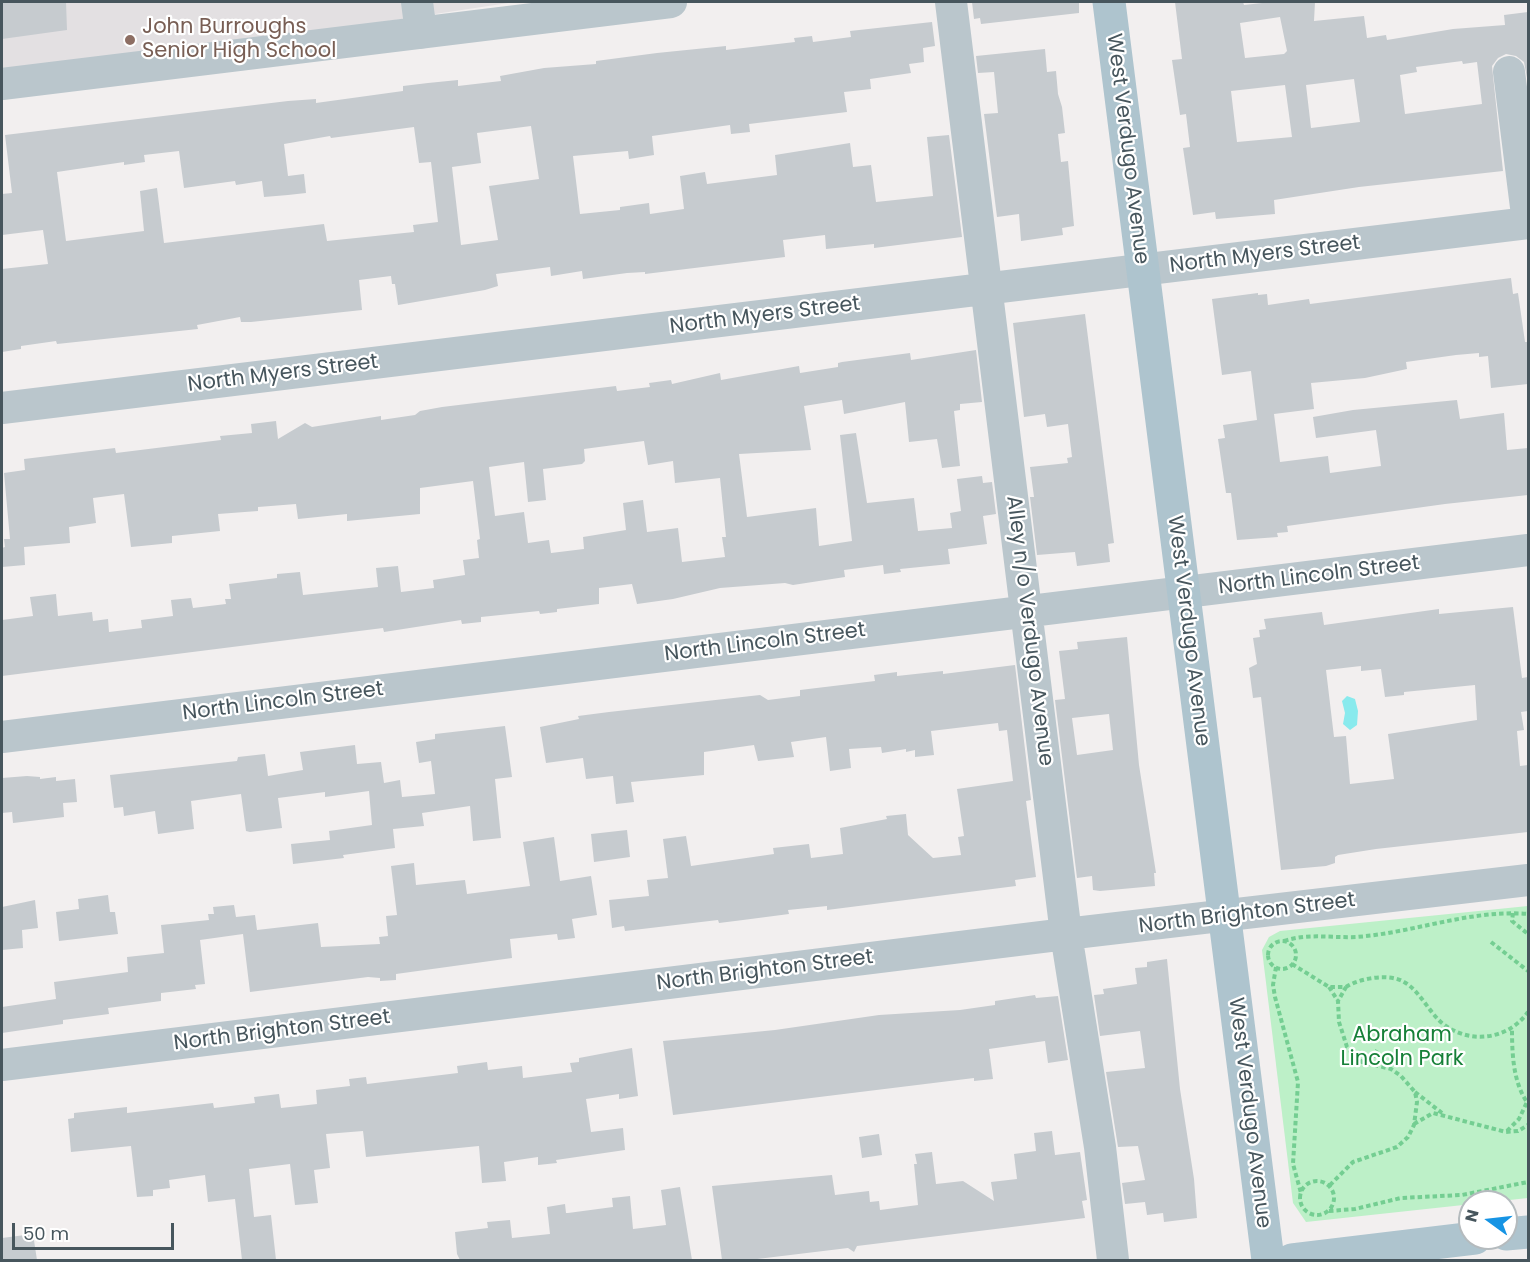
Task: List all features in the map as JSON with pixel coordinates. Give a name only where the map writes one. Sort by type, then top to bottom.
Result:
[{"type":"main road","name":"West Verdugo Avenue","points":[[1109,2],[1268,1260]]},
{"type":"main road","points":[[1292,1260],[1458,1240]]},
{"type":"street","points":[[417,2],[421,33]]},
{"type":"street","points":[[2,84],[671,2]]},
{"type":"street","name":"Alley n/o Verdugo Avenue","points":[[951,2],[1066,934],[1100,1147],[1113,1260]]},
{"type":"street","points":[[1509,72],[1528,223]]},
{"type":"street","name":"North Myers Street","points":[[2,408],[1528,223]]},
{"type":"street","name":"North Lincoln Street","points":[[2,737],[1528,550]]},
{"type":"street","name":"North Brighton Street","points":[[2,1065],[1066,934],[1528,880]]},
{"type":"path","points":[[1513,913],[1512,921],[1528,934]]},
{"type":"path","points":[[1284,941],[1294,948],[1296,956],[1292,964],[1284,969],[1276,967],[1269,959],[1270,949],[1275,943],[1302,935],[1356,937],[1513,913],[1528,915]]},
{"type":"path","points":[[1491,942],[1528,971]]},
{"type":"path","points":[[1292,964],[1329,987],[1338,1001],[1339,1022],[1347,1047],[1355,1057],[1401,1076],[1415,1092],[1443,1113],[1482,1127],[1506,1132],[1518,1131],[1528,1125]]},
{"type":"path","points":[[1276,967],[1275,997],[1299,1082],[1293,1164],[1301,1193],[1301,1204],[1308,1213],[1319,1215],[1329,1211],[1355,1209],[1401,1198],[1462,1195],[1528,1182]]},
{"type":"path","points":[[1329,987],[1346,987],[1378,978],[1398,979],[1406,982],[1441,1021],[1461,1034],[1485,1037],[1512,1029],[1528,1012]]},
{"type":"path","points":[[1338,1001],[1346,987]]},
{"type":"path","points":[[1420,1010],[1426,1005]]},
{"type":"path","points":[[1506,1132],[1519,1119],[1528,1102],[1521,1093],[1515,1069],[1512,1029]]},
{"type":"path","points":[[1370,1064],[1377,1050]]},
{"type":"path","points":[[1329,1185],[1346,1168],[1362,1158],[1397,1147],[1408,1137],[1414,1125],[1417,1102],[1415,1092]]},
{"type":"path","points":[[1414,1125],[1433,1113],[1443,1113]]},
{"type":"path","points":[[1301,1193],[1313,1182],[1329,1185]]},
{"type":"path","points":[[1329,1185],[1334,1201],[1329,1211]]},
{"type":"shaded area","name":"John Burroughs Senior High School","points":[[2,2],[515,2],[2,79]]},
{"type":"green space","name":"Abraham Lincoln Park","points":[[1528,906],[1528,1198],[1518,1199],[1518,1190],[1458,1190],[1458,1206],[1306,1222],[1293,1203],[1262,950],[1269,937],[1280,931]]},
{"type":"water","points":[[1347,696],[1355,699],[1358,711],[1357,725],[1350,730],[1343,724],[1345,713],[1342,701]]},
{"type":"building","points":[[2,2],[66,2],[67,30],[2,39]]},
{"type":"building","points":[[972,2],[1079,2],[1079,13],[981,24],[980,18],[974,19]]},
{"type":"building","points":[[1175,2],[1243,2],[1244,5],[1271,2],[1315,2],[1314,21],[1364,16],[1367,38],[1386,35],[1387,40],[1453,29],[1505,25],[1504,15],[1528,12],[1528,83],[1524,62],[1516,56],[1506,54],[1498,58],[1492,66],[1503,171],[1359,187],[1274,200],[1275,214],[1216,219],[1215,212],[1193,215],[1183,148],[1190,147],[1186,114],[1180,115],[1172,60],[1182,59]],"holes":[[[1280,17],[1287,51],[1284,54],[1245,58],[1240,23]],[[1462,61],[1463,64],[1477,62],[1482,104],[1405,114],[1400,75],[1417,72],[1416,67]],[[1354,79],[1360,122],[1311,128],[1306,85]],[[1285,85],[1292,137],[1237,142],[1231,91]]]},
{"type":"building","points":[[932,22],[935,46],[923,48],[924,62],[909,64],[911,73],[870,79],[871,89],[844,92],[847,112],[749,124],[750,132],[731,134],[730,125],[652,136],[654,155],[629,159],[628,151],[573,156],[580,214],[620,210],[620,207],[649,203],[650,214],[684,209],[680,176],[705,172],[707,184],[777,175],[775,155],[850,143],[853,167],[871,165],[876,202],[933,196],[927,137],[949,135],[962,237],[874,248],[874,244],[826,249],[825,235],[783,240],[785,257],[583,279],[582,271],[551,276],[550,267],[496,274],[498,286],[485,290],[398,305],[395,284],[392,284],[391,276],[359,280],[362,310],[251,322],[241,322],[240,317],[197,325],[198,329],[57,344],[56,341],[21,346],[21,349],[2,352],[2,269],[48,264],[43,230],[2,235],[2,194],[12,193],[5,135],[288,101],[316,99],[316,103],[403,91],[403,86],[428,83],[458,80],[458,86],[501,81],[500,76],[544,68],[596,64],[596,61],[657,53],[726,46],[726,50],[795,42],[794,38],[812,36],[813,42],[851,37],[850,31]],"holes":[[[531,126],[539,179],[489,186],[498,240],[461,245],[452,167],[481,163],[477,133]],[[414,127],[419,163],[431,162],[438,222],[413,225],[414,232],[327,241],[324,224],[164,243],[157,188],[140,191],[144,231],[66,241],[57,172],[124,162],[124,165],[145,162],[144,155],[179,151],[184,188],[235,181],[236,185],[262,181],[264,197],[306,193],[304,174],[288,176],[284,144],[330,136],[331,138]]]},
{"type":"building","points":[[1045,49],[1047,72],[1056,71],[1058,94],[1062,107],[1065,133],[1058,134],[1061,162],[1068,161],[1074,226],[1062,228],[1063,235],[1021,241],[1019,214],[997,217],[984,114],[998,113],[994,72],[978,73],[976,56]]},
{"type":"building","points":[[1511,278],[1513,294],[1518,293],[1525,342],[1528,342],[1528,384],[1491,388],[1488,356],[1479,357],[1479,353],[1456,355],[1406,362],[1407,369],[1365,378],[1311,383],[1314,409],[1274,414],[1280,462],[1328,456],[1330,473],[1381,466],[1376,430],[1316,438],[1313,417],[1353,410],[1457,400],[1460,419],[1504,413],[1507,450],[1528,448],[1528,495],[1287,526],[1288,532],[1277,533],[1278,537],[1237,540],[1231,493],[1226,493],[1218,439],[1225,438],[1223,425],[1257,420],[1251,371],[1222,375],[1212,299],[1258,293],[1258,295],[1267,294],[1268,305],[1309,299],[1310,304]]},
{"type":"building","points":[[1085,314],[1114,543],[1108,544],[1110,562],[1077,566],[1075,552],[1037,555],[1030,497],[1034,497],[1030,467],[1068,463],[1067,458],[1072,457],[1068,424],[1047,427],[1045,414],[1024,417],[1013,323]]},
{"type":"building","points":[[976,350],[982,402],[960,404],[960,410],[954,411],[960,466],[942,468],[937,439],[909,442],[905,402],[844,414],[842,400],[804,406],[811,450],[739,454],[747,517],[816,508],[819,546],[852,541],[840,435],[856,433],[867,503],[914,498],[918,531],[952,528],[950,513],[961,511],[957,479],[982,476],[983,483],[992,482],[996,514],[983,516],[987,544],[948,549],[950,564],[900,569],[901,572],[884,574],[883,565],[844,570],[845,577],[793,585],[785,583],[720,588],[673,599],[637,604],[632,584],[599,588],[599,604],[557,609],[557,612],[540,614],[539,611],[481,617],[481,622],[462,624],[461,620],[384,632],[383,628],[2,676],[2,620],[33,616],[30,597],[56,594],[58,616],[92,612],[93,621],[108,619],[109,632],[142,628],[141,620],[173,616],[171,600],[191,598],[193,608],[226,604],[225,599],[231,599],[229,584],[277,578],[277,574],[300,572],[303,595],[378,587],[376,568],[398,566],[401,592],[434,588],[433,580],[465,575],[463,560],[479,558],[477,540],[480,539],[473,481],[420,488],[420,514],[347,521],[347,514],[298,519],[296,504],[258,507],[258,511],[218,514],[220,531],[172,536],[172,543],[131,547],[124,494],[93,498],[96,523],[69,527],[70,543],[24,547],[25,565],[2,567],[4,539],[10,539],[4,473],[25,470],[24,459],[115,448],[116,453],[221,440],[220,436],[252,433],[251,424],[276,421],[278,439],[305,423],[312,427],[381,416],[381,420],[415,415],[420,411],[442,407],[616,386],[617,391],[650,387],[649,383],[671,380],[672,384],[720,373],[721,380],[799,366],[800,373],[838,367],[838,363],[842,362],[910,353],[911,360]],"holes":[[[644,441],[648,465],[673,461],[675,483],[720,478],[726,537],[722,537],[725,557],[682,562],[678,528],[647,532],[643,500],[623,503],[626,530],[583,537],[584,549],[551,553],[549,540],[528,543],[524,512],[495,516],[489,467],[524,462],[528,502],[546,500],[543,469],[582,464],[585,461],[584,449]]]},
{"type":"building","points":[[1513,607],[1522,678],[1528,677],[1528,711],[1521,712],[1524,730],[1517,731],[1520,766],[1528,765],[1528,832],[1376,849],[1338,855],[1335,857],[1335,863],[1326,866],[1281,870],[1261,697],[1253,698],[1249,668],[1257,664],[1253,638],[1260,637],[1259,630],[1266,629],[1264,619],[1322,612],[1324,625],[1439,609],[1439,614]],"holes":[[[1361,666],[1361,671],[1381,669],[1385,697],[1404,695],[1404,692],[1475,685],[1477,720],[1388,734],[1394,779],[1350,784],[1346,736],[1334,737],[1326,670]]]},
{"type":"building","points":[[1127,637],[1139,765],[1156,873],[1154,873],[1155,886],[1100,891],[1093,890],[1092,876],[1077,878],[1055,700],[1065,699],[1059,651],[1078,649],[1077,642]],"holes":[[[1109,714],[1113,750],[1077,755],[1072,718]]]},
{"type":"building","points":[[1015,665],[1031,800],[1026,801],[1036,877],[1015,880],[1016,886],[827,910],[827,906],[788,910],[789,914],[719,923],[718,920],[625,931],[624,926],[612,928],[609,900],[649,896],[647,880],[668,878],[663,839],[686,836],[691,866],[774,854],[773,848],[809,844],[811,858],[843,854],[840,828],[887,819],[886,816],[906,814],[908,835],[933,858],[961,855],[958,837],[964,836],[957,789],[1013,781],[1007,730],[999,731],[998,723],[931,731],[934,755],[915,757],[915,750],[906,752],[906,749],[882,753],[881,747],[849,749],[851,768],[830,771],[826,737],[791,742],[794,757],[758,761],[754,745],[704,752],[704,775],[631,782],[634,802],[616,804],[613,776],[586,779],[583,758],[546,763],[540,727],[579,719],[578,716],[609,712],[760,695],[768,700],[800,696],[800,690],[875,681],[874,675],[897,672],[897,676],[943,671],[943,674]]},
{"type":"building","points":[[505,726],[512,777],[495,779],[501,838],[473,841],[470,806],[422,813],[424,826],[393,829],[395,848],[343,855],[344,858],[293,864],[291,844],[330,840],[329,831],[372,825],[369,791],[325,797],[325,792],[278,798],[282,828],[250,832],[246,831],[241,794],[191,801],[194,829],[158,834],[155,811],[124,816],[123,807],[114,808],[110,775],[237,761],[238,757],[265,754],[268,776],[303,770],[300,752],[355,745],[357,764],[381,762],[384,783],[400,780],[402,797],[435,794],[431,761],[419,763],[416,742],[435,739],[435,734]]},
{"type":"building","points":[[40,777],[40,779],[56,777],[56,781],[75,779],[77,802],[63,803],[64,817],[13,823],[12,812],[2,813],[2,778]]},
{"type":"building","points":[[627,830],[630,857],[594,862],[591,834]]},
{"type":"building","points":[[554,837],[560,881],[591,876],[597,915],[572,919],[575,938],[558,940],[557,934],[510,939],[512,958],[396,974],[396,980],[380,981],[380,978],[368,977],[250,992],[243,934],[200,940],[205,984],[195,985],[196,989],[161,993],[161,1001],[108,1008],[109,1014],[63,1020],[63,1024],[2,1033],[2,1007],[56,999],[54,982],[128,972],[127,957],[164,953],[161,925],[209,920],[208,914],[214,914],[213,907],[234,905],[236,917],[255,915],[257,930],[318,923],[321,947],[380,944],[379,937],[388,936],[386,916],[397,915],[391,866],[414,863],[416,885],[465,880],[467,894],[530,886],[523,842]]},
{"type":"building","points":[[108,895],[110,912],[115,912],[118,934],[59,941],[56,912],[79,909],[78,899]]},
{"type":"building","points":[[35,900],[38,928],[22,930],[23,948],[2,950],[2,907]]},
{"type":"building","points":[[1167,959],[1180,1089],[1194,1179],[1197,1218],[1164,1222],[1163,1213],[1147,1215],[1145,1202],[1125,1204],[1122,1183],[1145,1180],[1138,1146],[1118,1147],[1106,1072],[1145,1068],[1140,1031],[1100,1036],[1094,995],[1104,994],[1103,989],[1137,984],[1135,968],[1147,967],[1147,962]]},
{"type":"building","points":[[1035,995],[1036,998],[1058,996],[1068,1060],[1048,1063],[1045,1041],[989,1049],[993,1079],[974,1081],[974,1078],[673,1115],[663,1041],[775,1030],[879,1015],[960,1010],[995,1005],[995,1001]]},
{"type":"building","points":[[632,1048],[638,1096],[619,1099],[619,1094],[586,1099],[591,1132],[623,1128],[625,1150],[556,1160],[557,1163],[538,1165],[538,1157],[504,1162],[506,1181],[482,1183],[479,1146],[366,1157],[363,1131],[326,1134],[330,1168],[314,1170],[318,1203],[295,1205],[290,1164],[249,1169],[254,1217],[271,1215],[276,1260],[242,1260],[235,1199],[208,1202],[205,1175],[169,1180],[170,1188],[153,1190],[153,1196],[137,1197],[131,1146],[71,1152],[68,1119],[74,1118],[74,1113],[127,1107],[127,1113],[213,1103],[214,1108],[255,1103],[254,1097],[279,1094],[281,1108],[317,1104],[316,1090],[350,1086],[349,1079],[366,1077],[367,1084],[458,1073],[457,1066],[487,1062],[488,1070],[522,1066],[523,1078],[572,1072],[570,1063],[579,1062],[579,1058]]},
{"type":"building","points":[[1052,1131],[1055,1155],[1080,1152],[1087,1200],[1082,1201],[1085,1218],[857,1246],[854,1252],[848,1248],[749,1260],[722,1260],[712,1186],[832,1175],[835,1195],[869,1191],[870,1202],[879,1201],[880,1210],[918,1205],[915,1154],[932,1152],[936,1184],[963,1181],[994,1201],[991,1182],[1017,1179],[1014,1154],[1036,1151],[1034,1133]]},
{"type":"building","points":[[879,1134],[882,1155],[862,1158],[859,1137]]},
{"type":"building","points":[[680,1187],[692,1260],[460,1260],[457,1254],[455,1232],[488,1228],[487,1222],[510,1220],[512,1238],[550,1234],[547,1207],[565,1204],[566,1213],[568,1213],[613,1207],[612,1198],[630,1196],[633,1229],[666,1225],[661,1190]]},
{"type":"building","points":[[33,1234],[37,1260],[2,1260],[2,1238]]},
{"type":"place","name":"John Burroughs Senior High School","points":[[130,40]]}]
